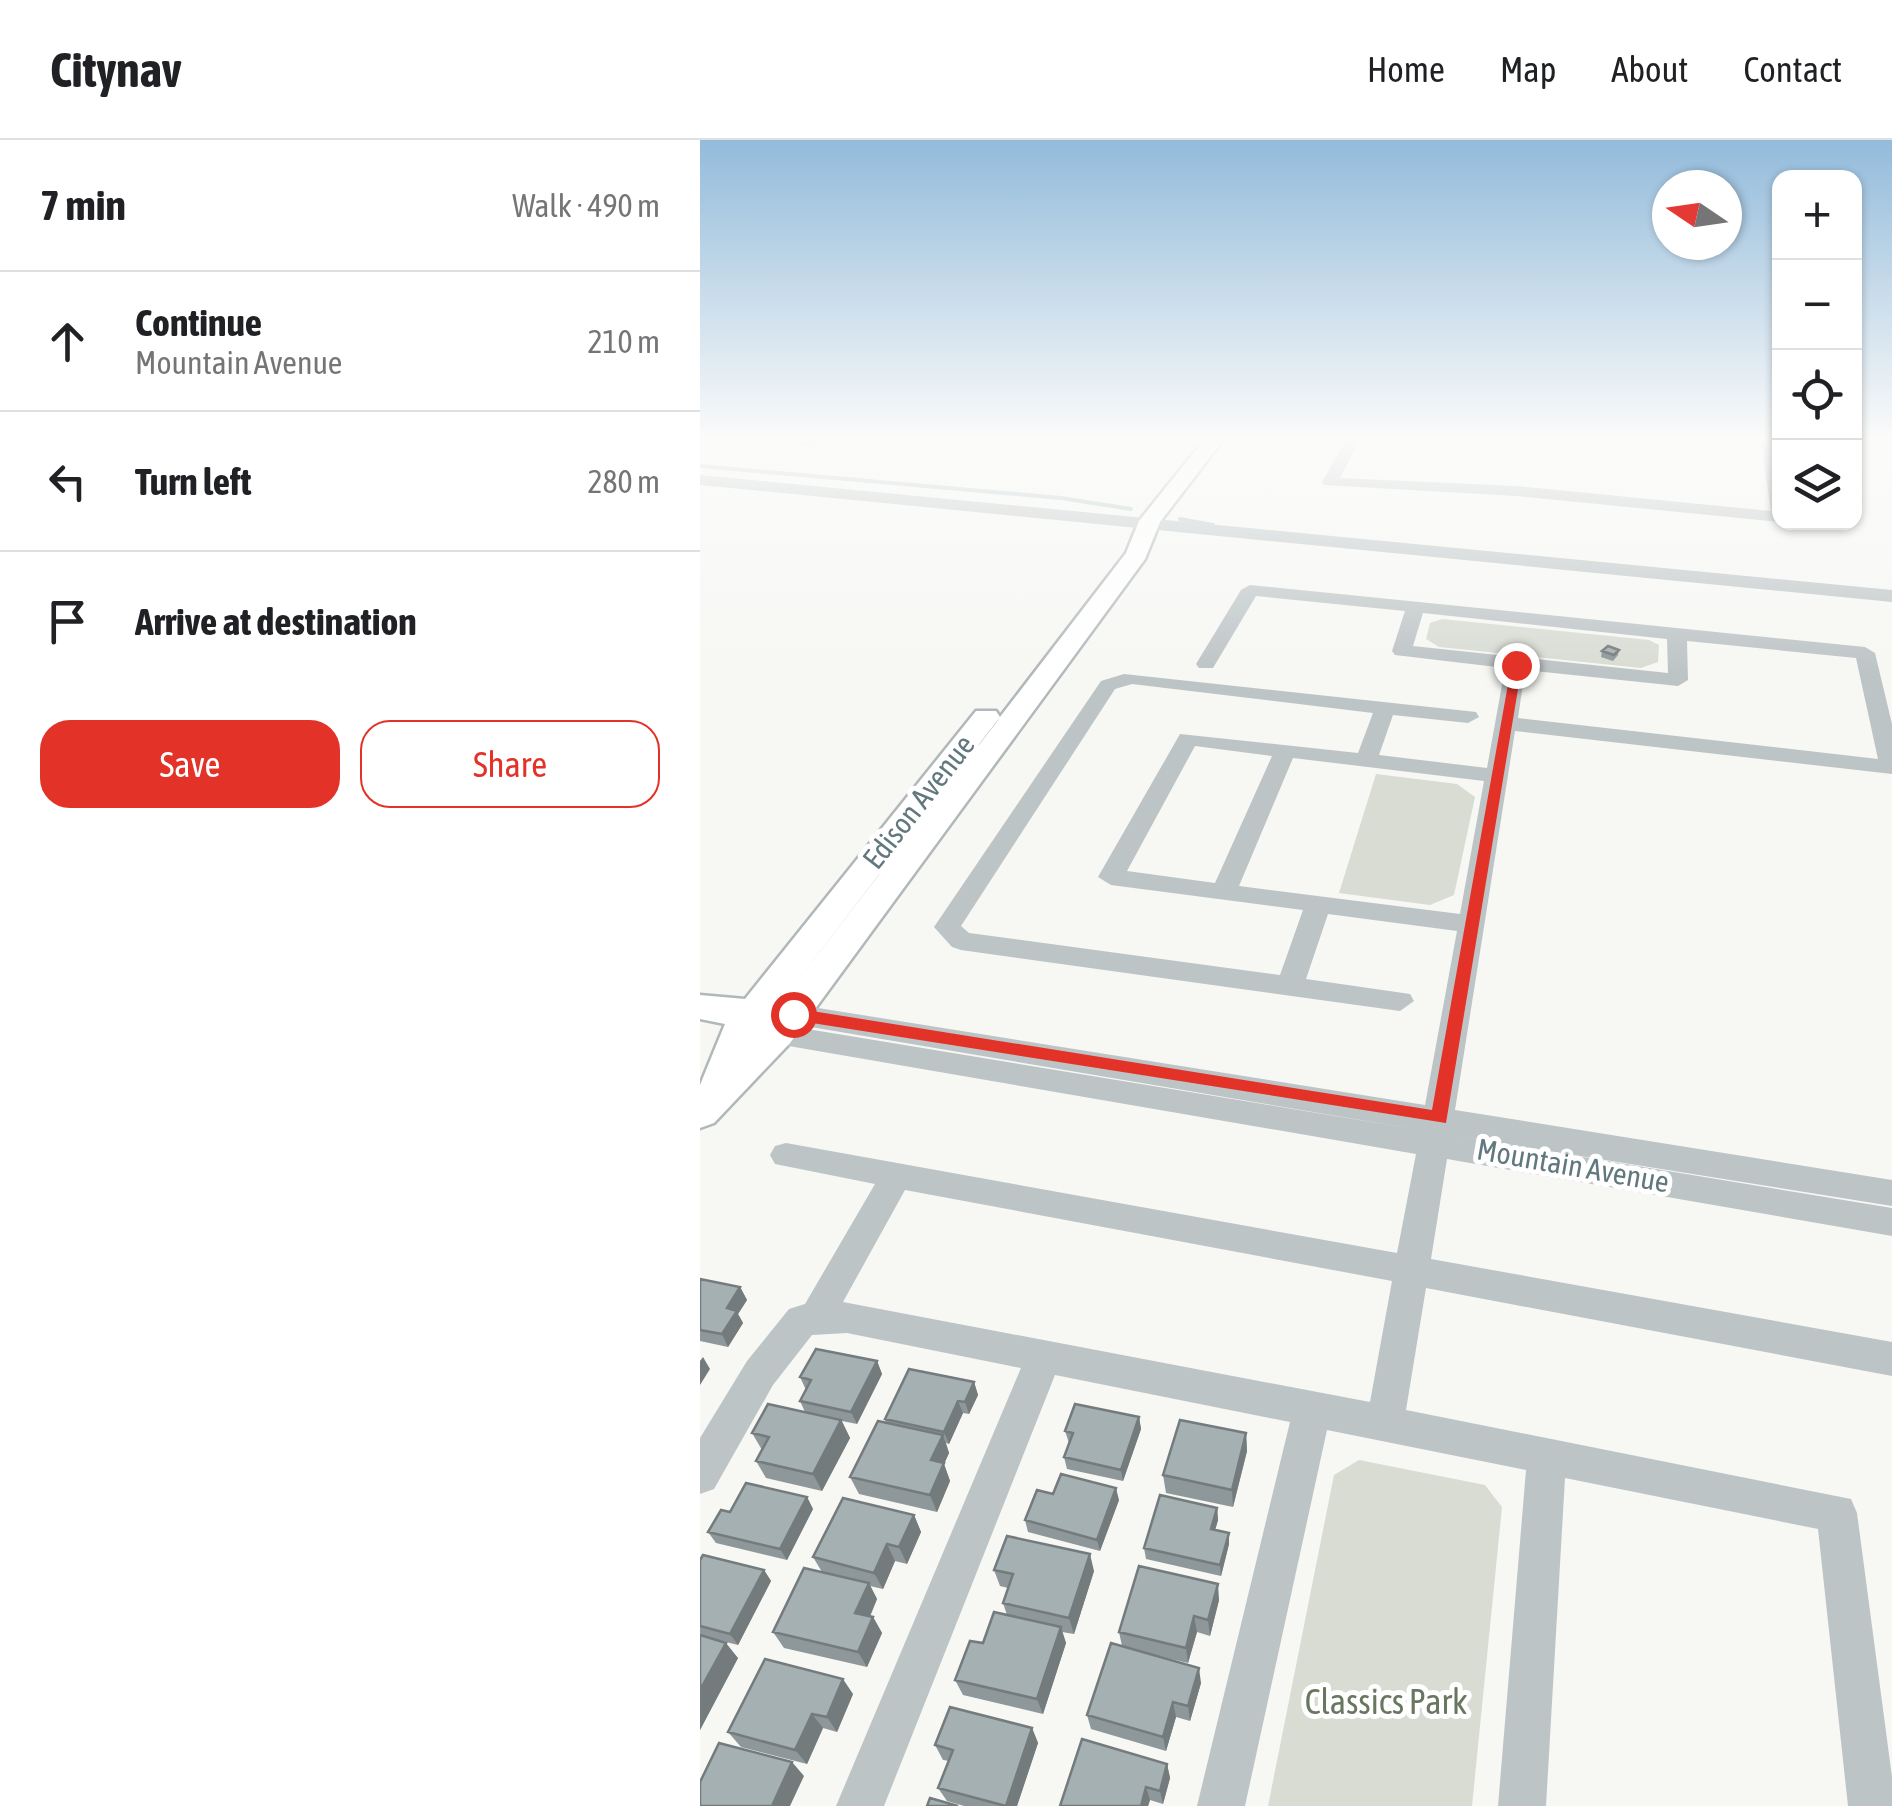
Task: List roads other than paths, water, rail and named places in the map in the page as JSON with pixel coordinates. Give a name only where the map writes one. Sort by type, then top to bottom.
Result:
[{"type":"main road","name":"Edison Avenue","points":[[708,1102],[749,1017],[1117,551],[1154,518]]},
{"type":"main road","name":"Edison Avenue","points":[[749,1017],[1137,554],[1148,525]]},
{"type":"street","points":[[1076,518],[1892,596]]},
{"type":"street","points":[[1217,518],[1892,583]]},
{"type":"street","points":[[1206,664],[1250,590],[1865,653],[1892,767],[1506,723]]},
{"type":"street","points":[[1416,607],[1402,651],[1516,665],[1678,680],[1678,634]]},
{"type":"street","points":[[1385,1423],[1516,665]]},
{"type":"street","points":[[1400,1001],[961,941],[947,927],[1108,684],[1131,678],[1468,717]]},
{"type":"street","points":[[1366,760],[1385,708]]},
{"type":"street","points":[[1470,924],[1111,876],[1188,739],[1496,776]]},
{"type":"street","points":[[1224,892],[1284,751]]},
{"type":"street","points":[[1290,986],[1318,905]]},
{"type":"street","name":"Mountain Avenue","points":[[749,1017],[1438,1130],[1892,1192]]},
{"type":"street","name":"Mountain Avenue","points":[[1438,1130],[1892,1222]]},
{"type":"street","points":[[786,1156],[1892,1359]]},
{"type":"street","points":[[815,1318],[896,1176]]},
{"type":"street","points":[[700,1475],[760,1374],[802,1320],[847,1317],[1837,1513],[1872,1806]]},
{"type":"street","points":[[860,1806],[1044,1357]]},
{"type":"street","points":[[1220,1806],[1312,1410]]},
{"type":"street","points":[[1522,1806],[1547,1455]]},
{"type":"waterway","points":[[1180,519],[1213,525]]},
{"type":"park label","name":"Classics Park","points":[[1386,1702]]}]
